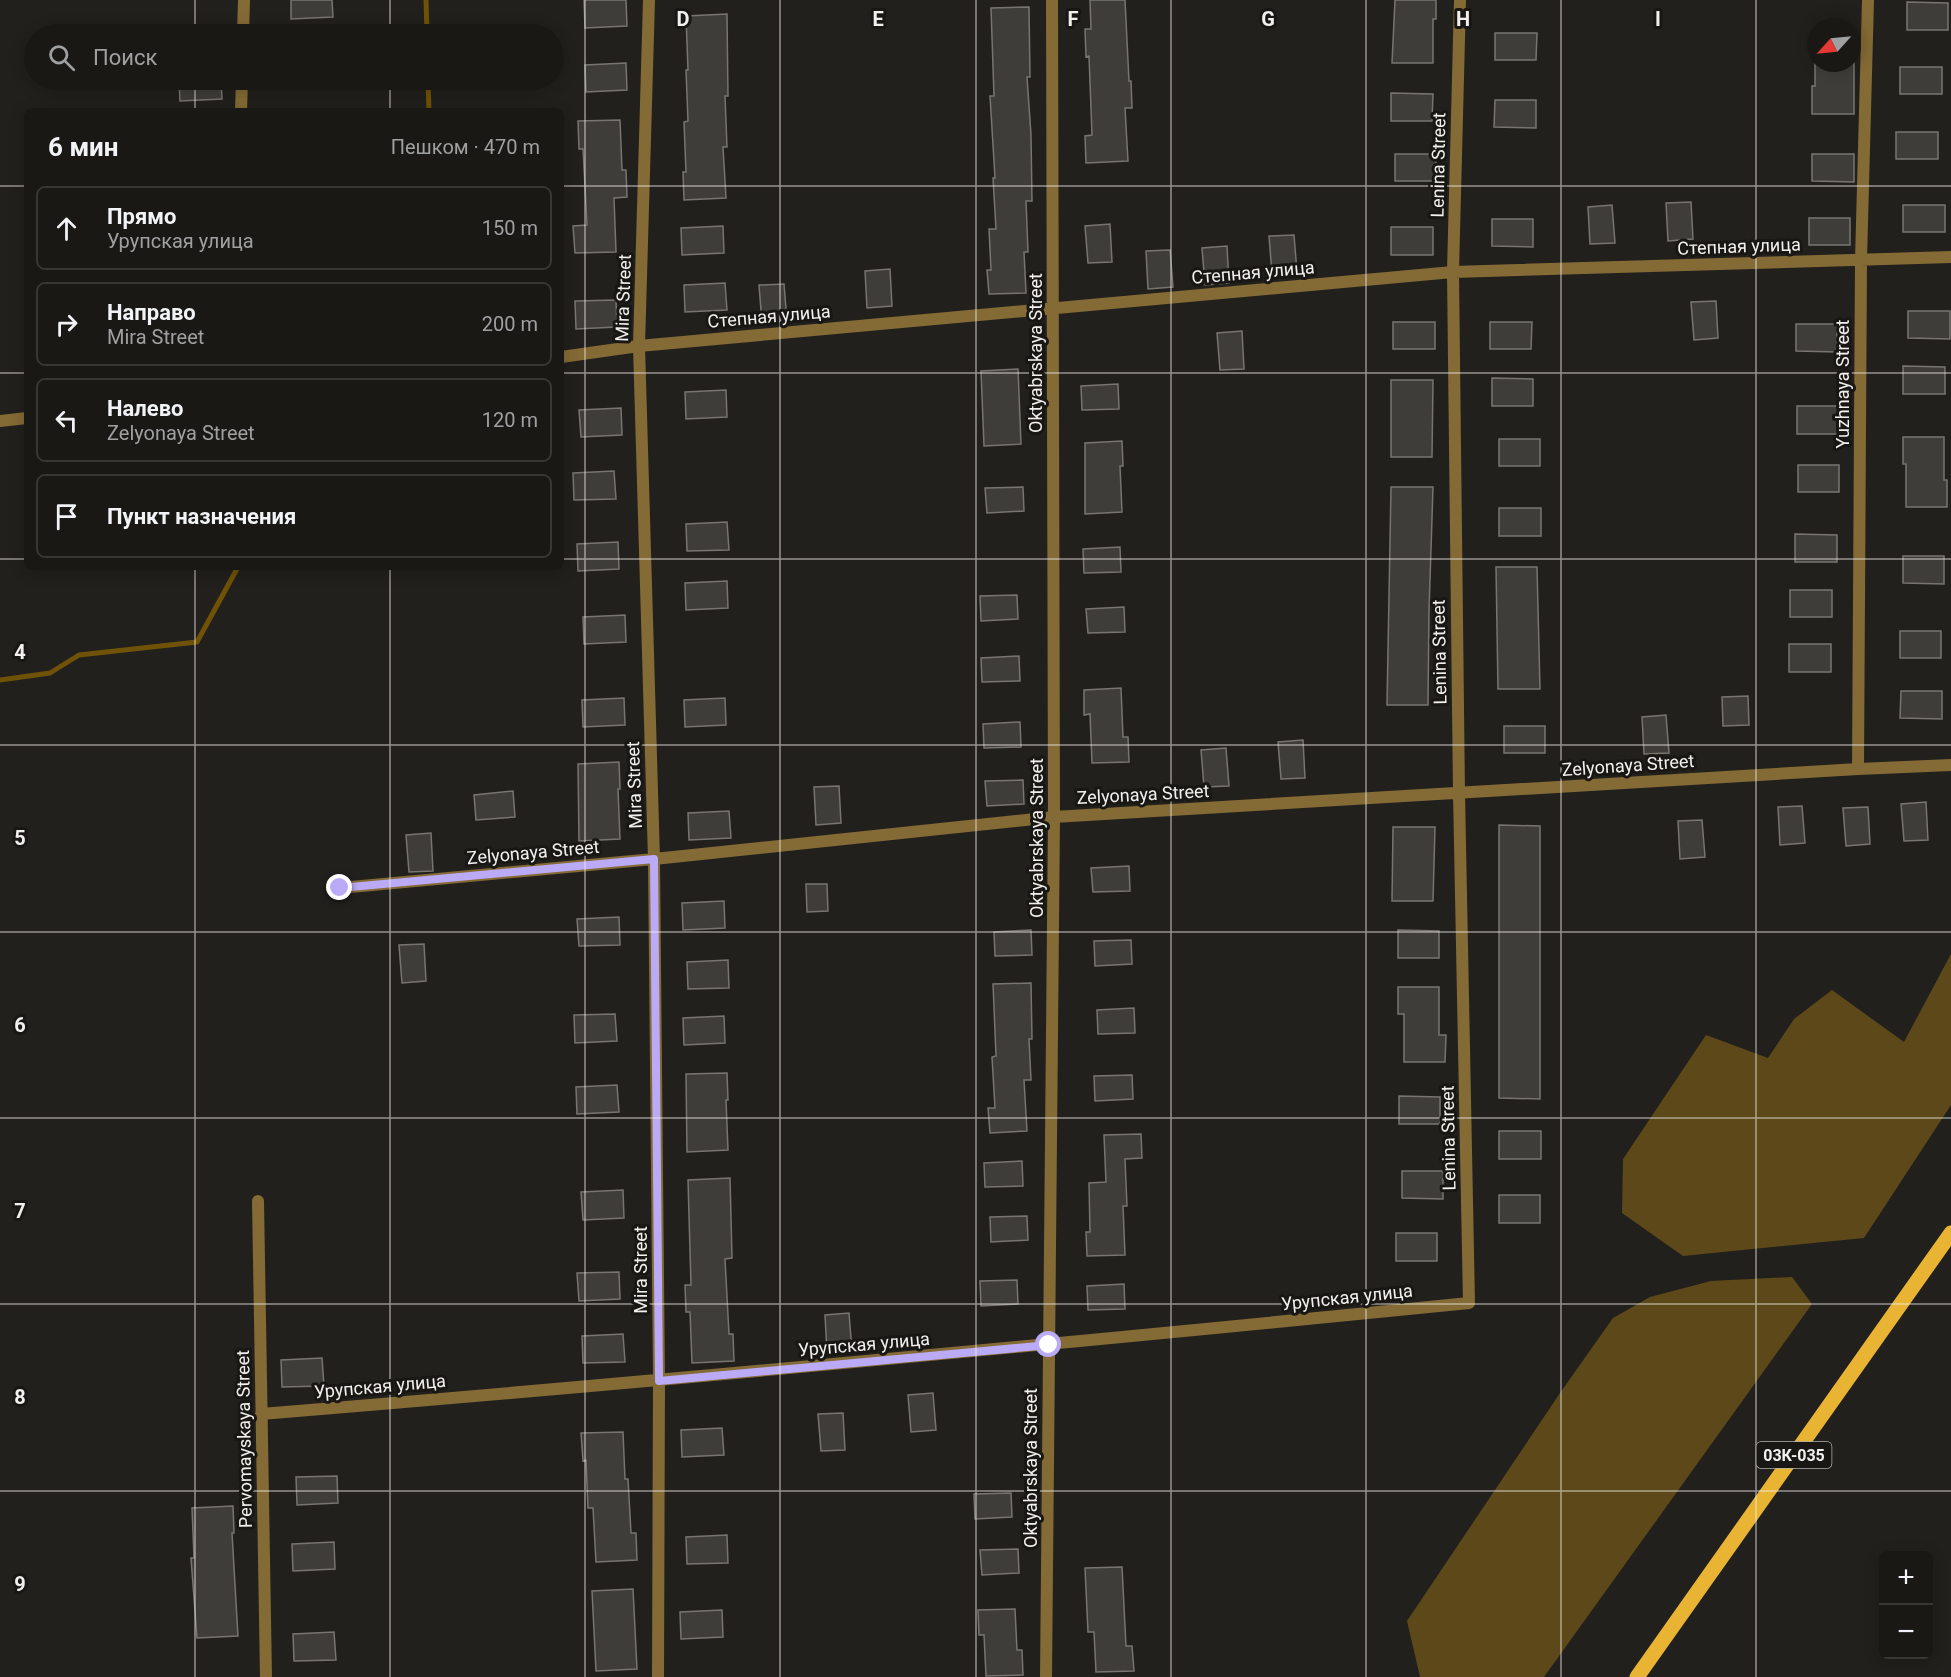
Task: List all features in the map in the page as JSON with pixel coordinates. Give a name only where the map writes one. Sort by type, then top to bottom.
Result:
[{"type":"main road","name":"03К-035","points":[[1637,1677],[1951,1233]]},
{"type":"street","points":[[243,24],[244,0]]},
{"type":"street","name":"Mira Street","points":[[649,0],[639,346],[654,859],[659,1381],[658,1677]]},
{"type":"street","name":"Oktyabrskaya Street","points":[[1046,1677],[1054,817],[1052,0]]},
{"type":"street","name":"Lenina Street","points":[[1460,0],[1453,272],[1459,793],[1469,1303]]},
{"type":"street","name":"Yuzhnaya Street","points":[[1858,769],[1861,260],[1868,0]]},
{"type":"street","points":[[241,108],[242,90]]},
{"type":"street","name":"Степная улица","points":[[564,357],[639,346],[1453,272],[1951,257]]},
{"type":"street","points":[[0,421],[24,418]]},
{"type":"street","name":"Zelyonaya Street","points":[[340,888],[654,859],[1054,817],[1951,765]]},
{"type":"street","name":"Pervomayskaya Street","points":[[258,1201],[266,1677]]},
{"type":"street","name":"Урупская улица","points":[[261,1414],[659,1381],[1469,1303]]},
{"type":"shaded area","points":[[1951,954],[1951,1105],[1864,1238],[1683,1256],[1622,1213],[1623,1159],[1706,1035],[1768,1058],[1794,1019],[1832,990],[1904,1042]]},
{"type":"shaded area","points":[[1792,1277],[1812,1304],[1544,1677],[1420,1677],[1407,1621],[1613,1318],[1650,1297],[1711,1281]]},
{"type":"building","points":[[291,0],[332,0],[333,17],[291,19]]},
{"type":"building","points":[[584,0],[626,0],[627,26],[585,28]]},
{"type":"building","points":[[1090,0],[1125,0],[1132,108],[1125,108],[1128,161],[1086,163],[1085,136],[1092,135],[1089,56],[1086,57],[1085,29],[1091,29]]},
{"type":"building","points":[[1395,0],[1436,0],[1436,19],[1433,19],[1433,63],[1392,63]]},
{"type":"building","points":[[1907,2],[1948,3],[1948,30],[1907,30]]},
{"type":"building","points":[[1029,7],[1030,77],[1027,77],[1032,201],[1026,201],[1028,252],[1024,252],[1026,293],[989,294],[987,270],[991,270],[989,229],[996,229],[990,96],[994,96],[991,8]]},
{"type":"building","points":[[727,14],[728,96],[725,96],[727,147],[723,147],[726,198],[684,200],[683,172],[686,172],[684,122],[688,121],[686,16]]},
{"type":"building","points":[[1495,33],[1537,33],[1536,60],[1495,60]]},
{"type":"building","points":[[626,63],[627,90],[586,92],[585,65]]},
{"type":"building","points":[[1900,67],[1942,67],[1942,94],[1900,94]]},
{"type":"building","points":[[1815,72],[1854,72],[1854,114],[1812,114],[1812,86],[1815,86]]},
{"type":"building","points":[[179,90],[222,90],[222,99],[180,101]]},
{"type":"building","points":[[1391,93],[1433,94],[1432,121],[1391,121]]},
{"type":"building","points":[[1495,100],[1536,100],[1536,128],[1494,127]]},
{"type":"building","points":[[620,120],[622,170],[626,170],[627,197],[614,198],[616,252],[575,253],[573,226],[587,225],[583,149],[579,149],[578,121]]},
{"type":"building","points":[[1896,132],[1938,132],[1938,159],[1896,159]]},
{"type":"building","points":[[1395,154],[1436,154],[1436,181],[1395,181]]},
{"type":"building","points":[[1812,154],[1854,154],[1854,182],[1812,181]]},
{"type":"building","points":[[1691,202],[1693,239],[1668,241],[1666,203]]},
{"type":"building","points":[[1612,205],[1615,243],[1590,244],[1588,207]]},
{"type":"building","points":[[1903,205],[1945,205],[1945,232],[1903,232]]},
{"type":"building","points":[[1809,218],[1850,218],[1850,245],[1809,245]]},
{"type":"building","points":[[1492,219],[1533,219],[1533,247],[1492,246]]},
{"type":"building","points":[[1110,224],[1112,262],[1088,263],[1085,226]]},
{"type":"building","points":[[723,226],[724,253],[682,255],[681,228]]},
{"type":"building","points":[[1391,227],[1433,227],[1433,255],[1391,255]]},
{"type":"building","points":[[1294,235],[1297,272],[1272,274],[1269,236]]},
{"type":"building","points":[[1227,246],[1229,283],[1205,285],[1202,248]]},
{"type":"building","points":[[1170,250],[1173,287],[1148,289],[1146,251]]},
{"type":"building","points":[[890,269],[892,306],[867,308],[865,271]]},
{"type":"building","points":[[725,283],[727,310],[685,312],[684,285]]},
{"type":"building","points":[[784,284],[787,321],[762,323],[759,285]]},
{"type":"building","points":[[616,300],[617,327],[576,329],[575,301]]},
{"type":"building","points":[[1716,301],[1718,338],[1694,340],[1691,302]]},
{"type":"building","points":[[1908,311],[1950,311],[1950,339],[1908,338]]},
{"type":"building","points":[[1393,322],[1435,322],[1435,349],[1393,349]]},
{"type":"building","points":[[1490,322],[1532,322],[1531,349],[1490,349]]},
{"type":"building","points":[[1796,324],[1837,324],[1837,352],[1796,351]]},
{"type":"building","points":[[1242,331],[1244,369],[1220,370],[1217,333]]},
{"type":"building","points":[[1903,366],[1945,367],[1945,394],[1903,394]]},
{"type":"building","points":[[1018,369],[1021,444],[984,446],[981,371]]},
{"type":"building","points":[[1492,378],[1533,379],[1533,406],[1492,406]]},
{"type":"building","points":[[1391,380],[1433,380],[1432,457],[1391,457]]},
{"type":"building","points":[[1118,384],[1119,409],[1082,410],[1081,386]]},
{"type":"building","points":[[726,390],[727,417],[686,419],[685,392]]},
{"type":"building","points":[[1797,406],[1838,406],[1838,434],[1797,434]]},
{"type":"building","points":[[621,408],[622,435],[581,437],[579,410]]},
{"type":"building","points":[[1903,437],[1944,437],[1944,480],[1947,480],[1947,507],[1906,507],[1906,464],[1903,464]]},
{"type":"building","points":[[1499,439],[1540,439],[1540,466],[1499,466]]},
{"type":"building","points":[[1122,441],[1123,466],[1120,466],[1122,512],[1085,514],[1085,443]]},
{"type":"building","points":[[1798,465],[1839,465],[1839,492],[1798,492]]},
{"type":"building","points":[[614,471],[616,499],[574,500],[573,473]]},
{"type":"building","points":[[1023,487],[1024,511],[987,513],[985,488]]},
{"type":"building","points":[[1391,487],[1433,487],[1428,705],[1387,705]]},
{"type":"building","points":[[1499,508],[1541,508],[1541,536],[1499,536]]},
{"type":"building","points":[[727,522],[729,550],[687,551],[686,524]]},
{"type":"building","points":[[1795,534],[1837,535],[1837,562],[1795,562]]},
{"type":"building","points":[[618,542],[619,569],[578,571],[577,544]]},
{"type":"building","points":[[1120,547],[1121,572],[1084,573],[1083,549]]},
{"type":"building","points":[[1903,556],[1944,556],[1944,584],[1903,583]]},
{"type":"building","points":[[1496,567],[1537,567],[1540,689],[1498,689]]},
{"type":"building","points":[[727,581],[728,608],[686,610],[685,583]]},
{"type":"building","points":[[1790,590],[1832,590],[1832,617],[1790,617]]},
{"type":"building","points":[[1017,595],[1018,619],[981,621],[980,596]]},
{"type":"building","points":[[1124,607],[1125,632],[1088,633],[1086,609]]},
{"type":"building","points":[[625,615],[626,642],[584,644],[583,617]]},
{"type":"building","points":[[1900,631],[1941,631],[1941,658],[1900,658]]},
{"type":"building","points":[[1789,644],[1831,644],[1831,672],[1789,672]]},
{"type":"building","points":[[1019,656],[1020,681],[982,682],[981,658]]},
{"type":"building","points":[[1121,688],[1123,737],[1128,737],[1129,762],[1092,763],[1090,714],[1084,715],[1084,690]]},
{"type":"building","points":[[1901,691],[1942,691],[1942,719],[1900,718]]},
{"type":"building","points":[[1748,696],[1749,725],[1723,726],[1722,697]]},
{"type":"building","points":[[624,698],[625,725],[583,727],[582,700]]},
{"type":"building","points":[[725,698],[726,725],[685,727],[684,700]]},
{"type":"building","points":[[1666,715],[1669,753],[1644,754],[1642,717]]},
{"type":"building","points":[[1020,722],[1021,747],[984,748],[983,724]]},
{"type":"building","points":[[1504,726],[1545,726],[1545,753],[1504,753]]},
{"type":"building","points":[[1303,740],[1305,778],[1281,779],[1278,742]]},
{"type":"building","points":[[1226,748],[1229,786],[1204,787],[1201,750]]},
{"type":"building","points":[[619,762],[620,839],[579,841],[578,764]]},
{"type":"building","points":[[1023,780],[1024,804],[987,806],[985,781]]},
{"type":"building","points":[[839,786],[841,823],[816,825],[814,787]]},
{"type":"building","points":[[513,791],[515,817],[476,820],[474,795]]},
{"type":"building","points":[[1926,802],[1928,840],[1904,841],[1901,804]]},
{"type":"building","points":[[1802,806],[1805,843],[1780,845],[1778,807]]},
{"type":"building","points":[[1868,807],[1870,844],[1846,846],[1843,808]]},
{"type":"building","points":[[729,811],[731,838],[689,840],[688,813]]},
{"type":"building","points":[[1702,820],[1705,857],[1680,859],[1678,821]]},
{"type":"building","points":[[1499,825],[1540,826],[1540,1099],[1499,1098]]},
{"type":"building","points":[[1393,827],[1435,827],[1433,901],[1392,901]]},
{"type":"building","points":[[431,833],[433,871],[409,872],[406,835]]},
{"type":"building","points":[[1129,866],[1130,891],[1093,892],[1091,868]]},
{"type":"building","points":[[806,884],[827,884],[828,911],[807,912]]},
{"type":"building","points":[[724,901],[725,928],[683,930],[682,903]]},
{"type":"building","points":[[619,917],[620,945],[579,946],[577,919]]},
{"type":"building","points":[[1031,930],[1032,955],[995,956],[994,932]]},
{"type":"building","points":[[1398,930],[1439,931],[1439,958],[1398,958]]},
{"type":"building","points":[[1131,940],[1132,964],[1095,966],[1094,941]]},
{"type":"building","points":[[424,944],[426,981],[402,983],[399,945]]},
{"type":"building","points":[[728,960],[729,988],[688,989],[687,962]]},
{"type":"building","points":[[1031,983],[1032,1039],[1029,1039],[1031,1080],[1024,1080],[1027,1131],[990,1133],[988,1108],[995,1108],[992,1057],[996,1056],[993,984]]},
{"type":"building","points":[[1398,987],[1439,987],[1439,1035],[1446,1035],[1445,1062],[1404,1062],[1404,1014],[1398,1014]]},
{"type":"building","points":[[1134,1008],[1135,1033],[1098,1034],[1097,1010]]},
{"type":"building","points":[[615,1014],[617,1041],[575,1043],[574,1015]]},
{"type":"building","points":[[724,1016],[725,1043],[684,1045],[683,1018]]},
{"type":"building","points":[[727,1073],[728,1150],[687,1152],[686,1074]]},
{"type":"building","points":[[1132,1075],[1133,1099],[1095,1101],[1094,1076]]},
{"type":"building","points":[[617,1085],[619,1112],[577,1114],[576,1087]]},
{"type":"building","points":[[1399,1096],[1440,1097],[1440,1124],[1399,1124]]},
{"type":"building","points":[[1499,1131],[1541,1131],[1541,1159],[1499,1159]]},
{"type":"building","points":[[1141,1134],[1142,1158],[1125,1159],[1127,1206],[1123,1206],[1125,1255],[1087,1256],[1086,1232],[1090,1232],[1089,1183],[1106,1182],[1104,1135]]},
{"type":"building","points":[[1022,1161],[1023,1186],[985,1187],[984,1163]]},
{"type":"building","points":[[1402,1171],[1443,1171],[1443,1199],[1402,1198]]},
{"type":"building","points":[[730,1178],[732,1258],[725,1259],[729,1334],[733,1334],[734,1361],[692,1363],[690,1312],[686,1312],[685,1285],[691,1285],[688,1180]]},
{"type":"building","points":[[623,1190],[624,1218],[583,1220],[581,1192]]},
{"type":"building","points":[[1499,1195],[1540,1195],[1540,1223],[1499,1223]]},
{"type":"building","points":[[1027,1216],[1028,1240],[991,1242],[990,1217]]},
{"type":"building","points":[[1396,1233],[1437,1233],[1437,1261],[1396,1261]]},
{"type":"building","points":[[619,1272],[620,1299],[579,1301],[577,1273]]},
{"type":"building","points":[[1017,1280],[1018,1304],[981,1306],[980,1281]]},
{"type":"building","points":[[1124,1284],[1125,1309],[1088,1310],[1087,1286]]},
{"type":"building","points":[[849,1313],[852,1351],[827,1352],[825,1315]]},
{"type":"building","points":[[623,1334],[625,1362],[583,1363],[582,1336]]},
{"type":"building","points":[[322,1358],[324,1386],[282,1387],[281,1360]]},
{"type":"building","points":[[933,1393],[936,1430],[911,1432],[908,1395]]},
{"type":"building","points":[[843,1413],[845,1450],[821,1451],[818,1414]]},
{"type":"building","points":[[722,1428],[724,1455],[682,1457],[681,1430]]},
{"type":"building","points":[[623,1432],[625,1479],[628,1479],[631,1533],[636,1533],[637,1560],[596,1562],[593,1508],[588,1508],[586,1460],[583,1461],[581,1433]]},
{"type":"building","points":[[337,1476],[338,1503],[297,1505],[296,1477]]},
{"type":"building","points":[[1011,1493],[1012,1517],[975,1519],[974,1494]]},
{"type":"building","points":[[233,1506],[234,1533],[232,1533],[238,1636],[197,1638],[191,1558],[194,1558],[192,1508]]},
{"type":"building","points":[[727,1535],[728,1563],[687,1564],[686,1537]]},
{"type":"building","points":[[334,1542],[335,1569],[293,1571],[292,1544]]},
{"type":"building","points":[[1018,1549],[1019,1573],[982,1575],[980,1550]]},
{"type":"building","points":[[1122,1567],[1126,1646],[1132,1646],[1134,1671],[1096,1672],[1094,1632],[1088,1632],[1085,1568]]},
{"type":"building","points":[[633,1589],[637,1669],[596,1671],[592,1591]]},
{"type":"building","points":[[1015,1609],[1017,1650],[1022,1650],[1023,1675],[986,1676],[984,1635],[979,1635],[978,1610]]},
{"type":"building","points":[[722,1610],[723,1637],[681,1639],[680,1612]]},
{"type":"building","points":[[334,1632],[336,1660],[294,1661],[293,1634]]},
{"type":"waterway","points":[[426,0],[427,24]]},
{"type":"waterway","points":[[428,90],[429,108]]},
{"type":"waterway","points":[[0,680],[50,673],[79,655],[197,642],[236,570]]},
{"type":"route","points":[[340,888],[654,859],[659,1381],[1049,1345]]}]
